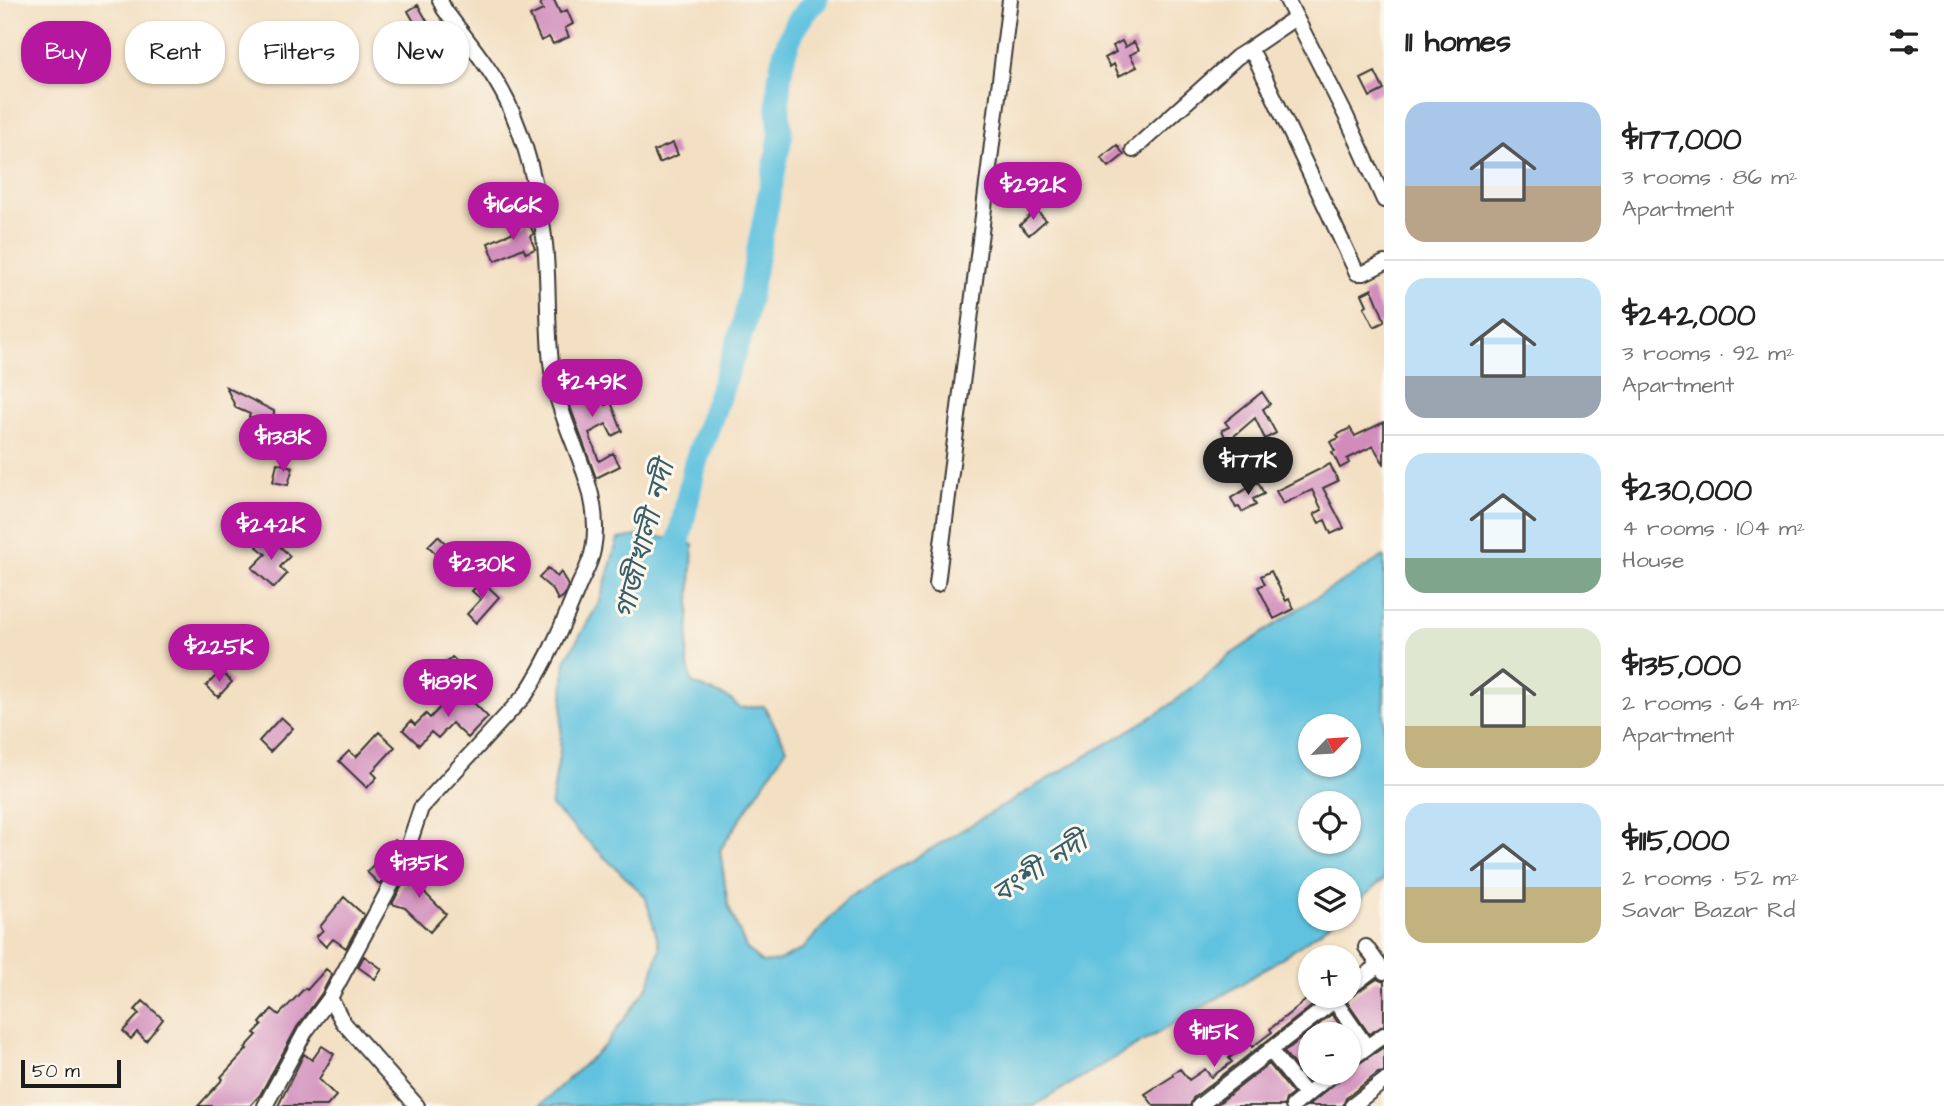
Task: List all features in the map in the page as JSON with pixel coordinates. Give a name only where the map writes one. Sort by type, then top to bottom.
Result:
[{"type":"street","points":[[265,1106],[305,1032],[330,998],[402,865],[421,808],[526,694],[548,653],[593,551],[594,506],[587,475],[569,433],[556,390],[545,244],[533,178],[521,134],[506,98],[443,9],[440,0]]},
{"type":"street","points":[[937,584],[1010,0]]},
{"type":"street","points":[[1287,0],[1346,116],[1384,200]]},
{"type":"street","points":[[1133,150],[1237,57],[1295,18]]},
{"type":"street","points":[[1248,50],[1255,57],[1357,273],[1364,273],[1384,263]]},
{"type":"street","points":[[1361,981],[1381,969],[1366,947]]},
{"type":"street","points":[[330,998],[343,1022],[417,1106]]},
{"type":"street","points":[[1199,1106],[1324,1008]]},
{"type":"street","points":[[1343,1008],[1366,1046]]},
{"type":"street","points":[[1361,1050],[1384,1035]]},
{"type":"street","points":[[1270,1050],[1306,1095]]},
{"type":"street","points":[[1352,1106],[1384,1081]]},
{"type":"street","points":[[1293,1106],[1318,1085]]},
{"type":"water","name":"বংশী নদী","points":[[645,535],[693,545],[687,660],[692,683],[729,698],[740,708],[764,706],[787,748],[720,850],[728,905],[746,948],[762,963],[778,961],[803,949],[847,899],[1163,710],[1227,657],[1307,603],[1384,556],[1384,879],[1361,899],[1361,868],[1298,868],[1298,931],[1320,931],[1264,970],[1034,1106],[539,1106],[605,1045],[649,985],[660,948],[645,896],[551,806],[560,750],[565,661],[600,601],[618,539]]},
{"type":"building","points":[[554,0],[560,13],[567,10],[573,24],[565,28],[569,37],[553,44],[549,37],[541,41],[530,16],[543,10],[540,3]]},
{"type":"building","points":[[418,5],[427,21],[414,21],[408,11]]},
{"type":"building","points":[[1122,41],[1125,47],[1134,42],[1139,50],[1130,55],[1137,67],[1119,76],[1114,64],[1110,67],[1105,58],[1116,52],[1113,46]]},
{"type":"building","points":[[1375,72],[1384,90],[1370,97],[1361,79]]},
{"type":"building","points":[[673,143],[678,155],[659,163],[654,151]]},
{"type":"building","points":[[1117,145],[1124,155],[1109,167],[1101,158]]},
{"type":"building","points":[[1036,210],[1046,220],[1029,235],[1020,225]]},
{"type":"building","points":[[527,219],[534,234],[530,236],[535,249],[526,253],[523,248],[495,261],[488,243],[516,231],[514,226]]},
{"type":"building","points":[[1372,289],[1384,319],[1384,322],[1374,327],[1364,307],[1367,305],[1362,294]]},
{"type":"building","points":[[576,370],[583,389],[595,383],[606,405],[611,402],[622,431],[612,436],[606,424],[589,433],[599,461],[613,453],[620,466],[596,478],[571,409],[563,376]]},
{"type":"building","points":[[226,387],[274,411],[273,428],[236,408]]},
{"type":"building","points":[[1262,392],[1270,404],[1263,409],[1276,433],[1265,439],[1255,418],[1227,442],[1222,430],[1229,427],[1225,422]]},
{"type":"building","points":[[1384,422],[1384,464],[1373,446],[1347,459],[1349,463],[1340,468],[1330,442],[1350,428],[1355,436]]},
{"type":"building","points":[[277,463],[293,467],[288,485],[273,482]]},
{"type":"building","points":[[1330,464],[1338,481],[1323,488],[1344,528],[1331,534],[1325,520],[1319,523],[1314,514],[1322,510],[1312,490],[1283,504],[1276,491]]},
{"type":"building","points":[[1258,482],[1264,494],[1253,499],[1256,505],[1242,512],[1239,507],[1236,508],[1231,498]]},
{"type":"building","points":[[268,535],[290,556],[280,567],[287,574],[274,588],[252,568],[266,554],[257,547]]},
{"type":"building","points":[[438,536],[468,565],[459,575],[428,546]]},
{"type":"building","points":[[548,568],[557,577],[561,572],[568,586],[564,596],[558,600],[553,590],[539,578]]},
{"type":"building","points":[[1271,571],[1286,601],[1289,599],[1294,609],[1274,619],[1258,587],[1265,584],[1261,576]]},
{"type":"building","points":[[482,581],[499,597],[476,623],[467,614],[481,599],[472,591]]},
{"type":"building","points":[[452,657],[467,671],[455,683],[441,669]]},
{"type":"building","points":[[221,671],[232,682],[218,697],[206,686]]},
{"type":"building","points":[[447,688],[463,704],[469,698],[488,717],[468,738],[452,723],[438,738],[431,732],[419,745],[403,730],[411,721],[415,725],[426,714],[430,718],[445,702],[439,696]]},
{"type":"building","points":[[281,717],[293,728],[270,752],[259,741]]},
{"type":"building","points":[[379,732],[395,747],[372,772],[377,777],[367,788],[339,761],[349,751],[356,757]]},
{"type":"building","points":[[395,840],[399,843],[393,861],[380,885],[367,872]]},
{"type":"building","points":[[417,851],[423,854],[412,880],[446,914],[430,932],[405,908],[392,904],[411,869]]},
{"type":"building","points":[[344,897],[364,915],[346,948],[333,939],[326,947],[316,937],[323,930],[320,927]]},
{"type":"building","points":[[364,956],[382,969],[375,979],[358,967]]},
{"type":"building","points":[[326,969],[332,974],[322,993],[297,1027],[260,1095],[250,1106],[198,1106],[247,1049],[245,1048],[257,1035],[254,1033],[262,1025],[260,1023],[272,1009],[279,1015]]},
{"type":"building","points":[[1377,979],[1384,982],[1384,1025],[1369,1034],[1351,1008],[1361,1008],[1361,990]]},
{"type":"building","points":[[143,1001],[163,1019],[146,1041],[137,1032],[131,1039],[123,1031],[139,1014],[135,1010]]},
{"type":"building","points":[[1298,1006],[1309,1008],[1193,1098],[1190,1106],[1154,1106],[1145,1094],[1180,1069],[1189,1080],[1205,1069],[1211,1077],[1232,1062],[1229,1058],[1250,1044],[1252,1047],[1272,1032],[1270,1029]]},
{"type":"building","points":[[1332,1014],[1338,1022],[1322,1022]]},
{"type":"building","points":[[1298,1041],[1298,1070],[1284,1052]]},
{"type":"building","points":[[322,1046],[334,1054],[319,1079],[336,1096],[327,1106],[278,1106],[304,1054],[312,1060]]},
{"type":"building","points":[[1384,1047],[1384,1072],[1378,1073],[1346,1098],[1343,1106],[1308,1106],[1333,1085],[1361,1085],[1361,1062]]},
{"type":"building","points":[[1269,1064],[1293,1094],[1286,1099],[1284,1106],[1215,1106]]},
{"type":"waterway","name":"গাজীখালী নদী","points":[[668,572],[679,540],[695,464],[743,328],[781,135],[778,94],[785,53],[797,23],[816,0]]}]
